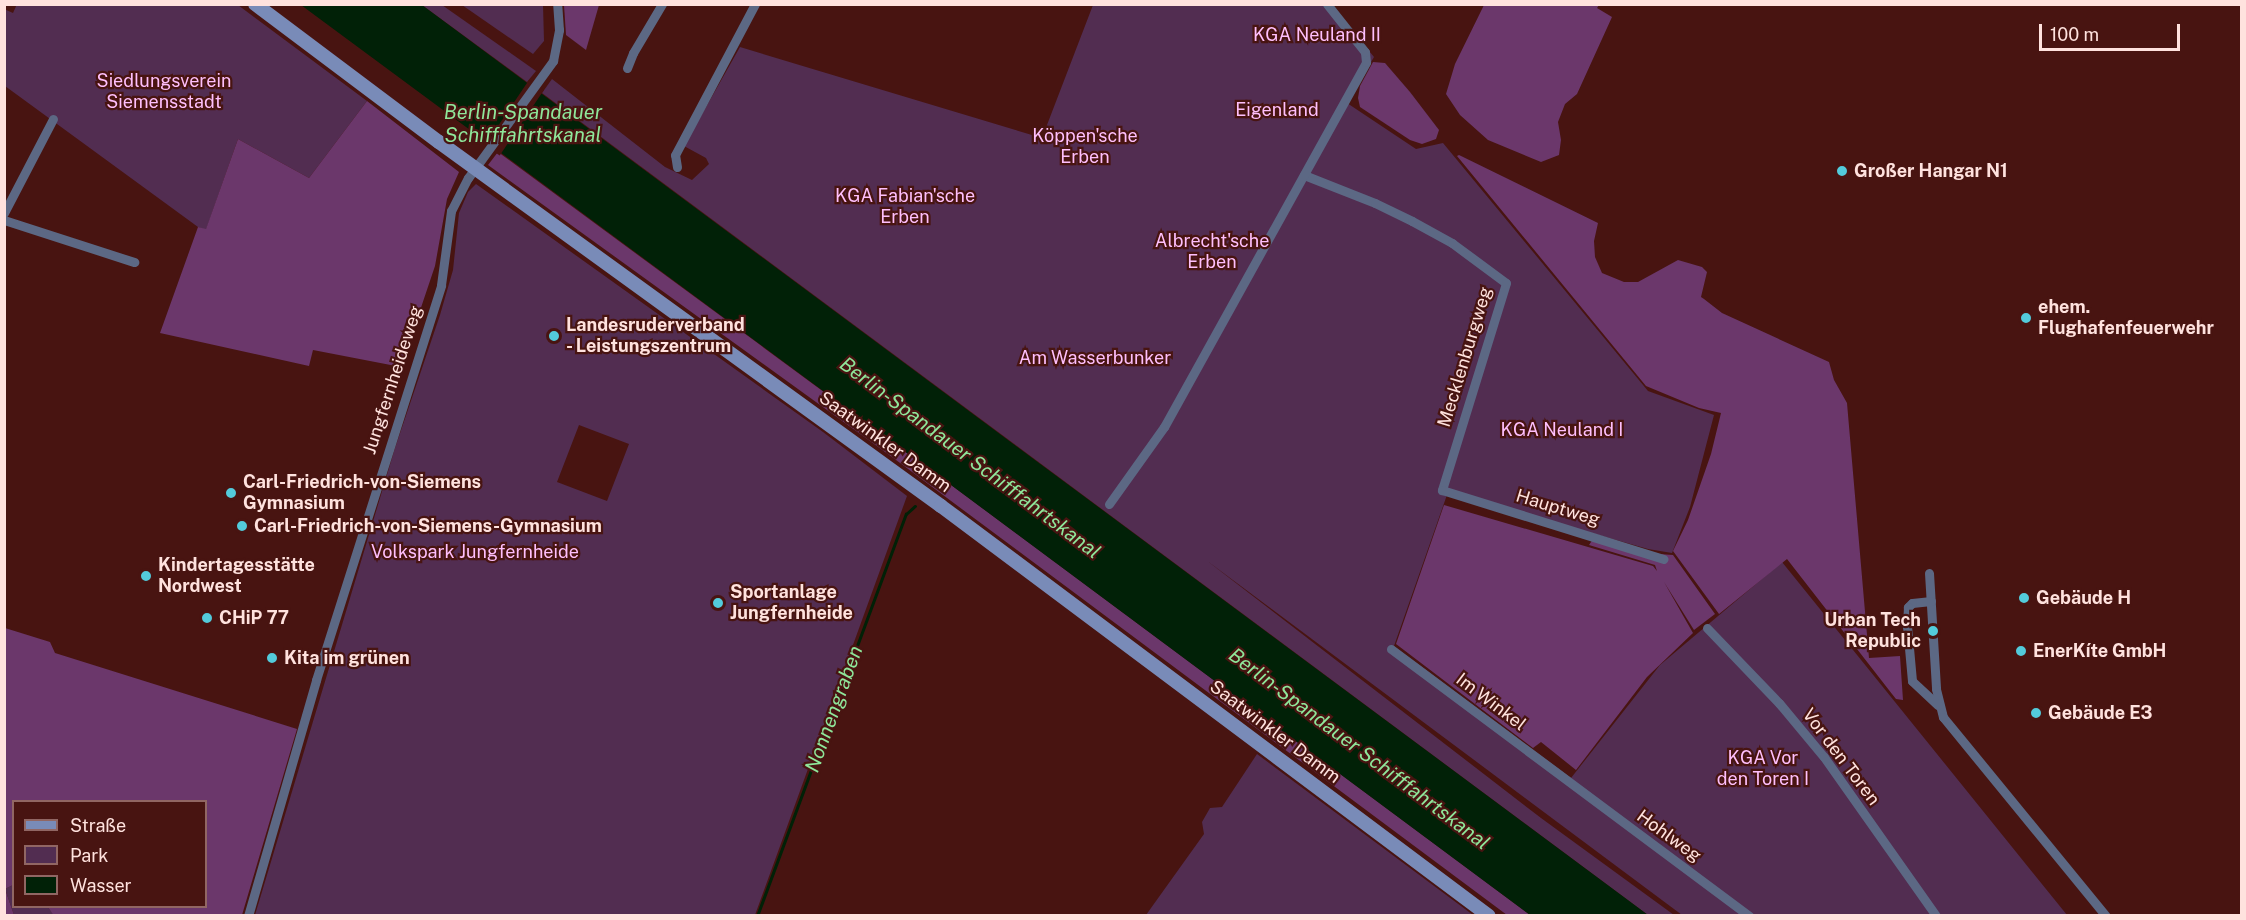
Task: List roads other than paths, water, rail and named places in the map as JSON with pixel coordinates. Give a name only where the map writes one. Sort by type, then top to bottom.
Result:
[{"type":"main road","name":"Saatwinkler Damm","points":[[255,4],[478,164],[1489,915]]},
{"type":"street","name":"Jungfernheideweg","points":[[248,915],[316,680],[441,285],[451,211],[457,195],[478,164],[553,61],[558,44],[557,4]]},
{"type":"street","points":[[627,68],[662,4]]},
{"type":"street","points":[[677,167],[675,155],[755,4]]},
{"type":"street","points":[[1109,504],[1164,427],[1366,62],[1365,52],[1328,4]]},
{"type":"street","points":[[4,213],[53,119]]},
{"type":"street","name":"Mecklenburgweg","points":[[1304,175],[1376,203],[1412,221],[1452,243],[1506,283],[1442,490]]},
{"type":"street","points":[[4,220],[135,262]]},
{"type":"street","name":"Hauptweg","points":[[1442,490],[1664,559]]},
{"type":"street","points":[[1929,573],[1938,705]]},
{"type":"street","points":[[1931,601],[1912,603],[1908,607],[1907,626],[1912,681],[1938,705],[1955,733],[2106,915]]},
{"type":"street","name":"Vor den Toren","points":[[1707,628],[1779,703],[1824,757],[1936,915]]},
{"type":"street","name":"Im Winkel","points":[[1391,649],[1570,783]]},
{"type":"street","name":"Hohlweg","points":[[1570,783],[1749,915]]},
{"type":"water","name":"Berlin-Spandauer Schifffahrtskanal","points":[[301,5],[422,5],[1648,915],[1530,915],[947,482],[940,482],[938,476]]},
{"type":"waterway","name":"Nonnengraben","points":[[757,916],[906,514],[915,506]]},
{"type":"place","name":"Großer Hangar N1","points":[[1842,171]]},
{"type":"place","name":"ehem. Flughafenfeuerwehr","points":[[2026,318]]},
{"type":"place","name":"Landesruderverband - Leistungszentrum","points":[[554,336]]},
{"type":"place","name":"Carl-Friedrich-von-Siemens Gymnasium","points":[[231,493]]},
{"type":"place","name":"Carl-Friedrich-von-Siemens-Gymnasium","points":[[242,526]]},
{"type":"place","name":"Kindertagesstätte Nordwest","points":[[146,576]]},
{"type":"place","name":"Gebäude H","points":[[2024,598]]},
{"type":"place","name":"Sportanlage Jungfernheide","points":[[718,603]]},
{"type":"place","name":"CHiP 77","points":[[207,618]]},
{"type":"place","name":"Urban Tech Republic","points":[[1933,631]]},
{"type":"place","name":"EnerKíte GmbH","points":[[2021,651]]},
{"type":"place","name":"Kita im grünen","points":[[272,658]]},
{"type":"place","name":"Gebäude E3","points":[[2036,713]]},
{"type":"park label","name":"KGA Neuland II","points":[[1317,35]]},
{"type":"park label","name":"Siedlungsverein Siemensstadt","points":[[164,92]]},
{"type":"park label","name":"Eigenland","points":[[1277,110]]},
{"type":"park label","name":"Köppen'sche Erben","points":[[1085,147]]},
{"type":"park label","name":"KGA Fabian'sche Erben","points":[[905,207]]},
{"type":"park label","name":"Albrecht'sche Erben","points":[[1212,252]]},
{"type":"park label","name":"Am Wasserbunker","points":[[1095,358]]},
{"type":"park label","name":"KGA Neuland I","points":[[1562,430]]},
{"type":"park label","name":"Volkspark Jungfernheide","points":[[475,552]]},
{"type":"park label","name":"KGA Vor den Toren I","points":[[1763,769]]}]
